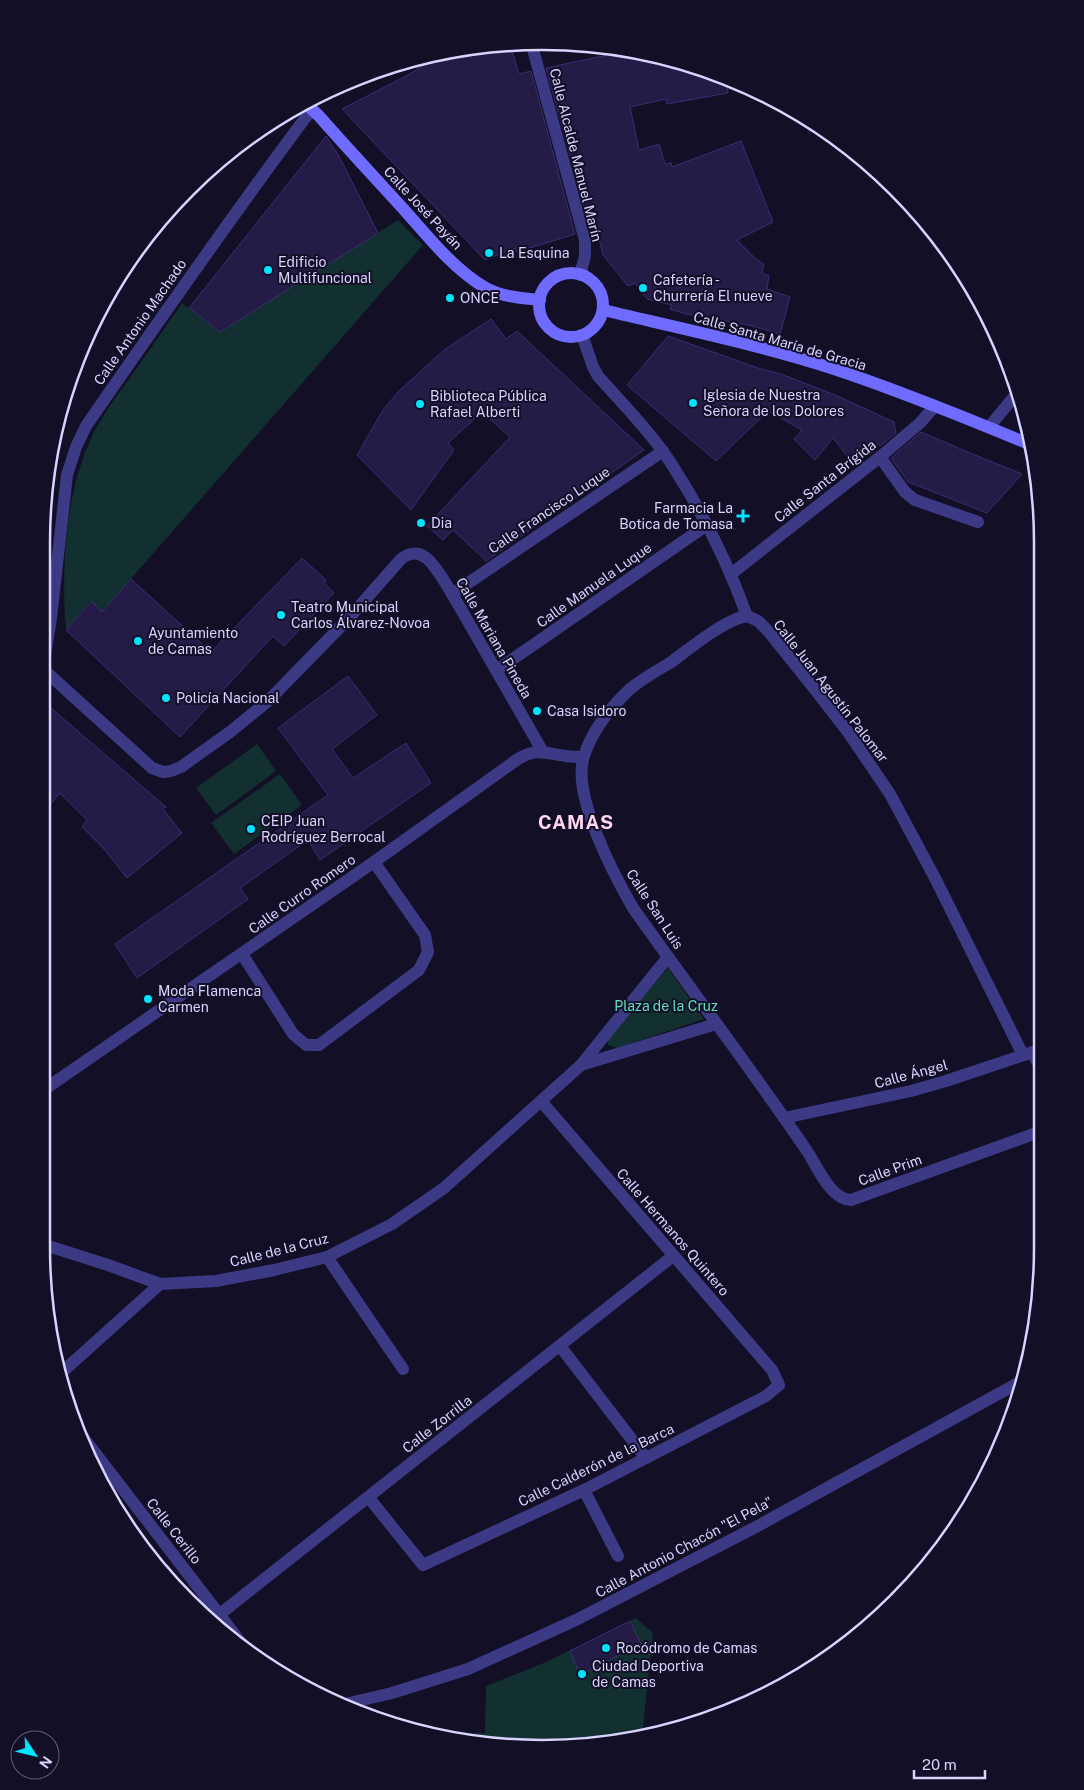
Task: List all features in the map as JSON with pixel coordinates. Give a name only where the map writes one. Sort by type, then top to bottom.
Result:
[{"type":"street","name":"Calle Alcalde Manuel Marín","points":[[537,50],[585,240],[585,256],[580,275]]},
{"type":"street","name":"Calle José Payán","points":[[311,108],[456,265],[483,286],[496,292],[513,297],[540,300]]},
{"type":"street","name":"Calle Antonio Machado","points":[[50,624],[67,475],[76,447],[86,426],[306,111]]},
{"type":"street","points":[[562,275],[580,275],[588,278],[595,284],[600,292],[603,310],[596,326],[582,336],[573,338],[563,337],[547,327],[539,310],[540,300],[547,284],[554,278],[562,275]]},
{"type":"street","name":"Calle Santa María de Gracia","points":[[603,310],[674,326],[822,366],[989,427],[1024,442]]},
{"type":"street","points":[[582,336],[598,376],[646,429],[663,451],[707,525],[731,574],[747,616]]},
{"type":"street","points":[[989,427],[1012,399]]},
{"type":"street","name":"Calle Santa Brígida","points":[[731,574],[880,457],[934,407]]},
{"type":"street","name":"Calle Francisco Luque","points":[[452,594],[663,451]]},
{"type":"street","points":[[880,457],[905,492],[916,500],[978,522]]},
{"type":"street","name":"Calle Manuela Luque","points":[[497,670],[707,525]]},
{"type":"street","name":"Calle Mariana Pineda","points":[[50,675],[152,768],[163,772],[172,771],[181,767],[216,742],[268,701],[349,618],[396,564],[409,553],[417,553],[426,557],[432,563],[452,594],[543,752]]},
{"type":"street","name":"Calle San Luis","points":[[747,616],[740,617],[722,627],[630,689],[610,711],[593,736],[583,757],[582,776],[585,796],[593,823],[624,893],[668,958],[784,1118]]},
{"type":"street","name":"Calle Juan Agustín Palomar","points":[[747,616],[758,621],[768,631],[813,687],[848,732],[890,794],[939,887],[1032,1052]]},
{"type":"street","name":"Calle Curro Romero","points":[[50,1086],[374,862],[518,759],[527,754],[543,752],[583,757]]},
{"type":"street","points":[[242,954],[293,1034],[306,1045],[319,1045],[419,970],[428,952],[424,934],[374,862]]},
{"type":"street","name":"Calle de la Cruz","points":[[50,1247],[160,1284],[216,1280],[274,1270],[327,1257],[392,1224],[444,1188],[580,1064],[668,958]]},
{"type":"street","name":"Calle de la Cruz","points":[[580,1064],[716,1024]]},
{"type":"street","name":"Calle Ángel","points":[[784,1118],[911,1091],[1032,1052]]},
{"type":"street","name":"Calle Hermanos Quintero","points":[[541,1101],[772,1370],[779,1385]]},
{"type":"street","name":"Calle Prim","points":[[784,1118],[833,1191],[844,1200],[851,1200],[1034,1134]]},
{"type":"street","name":"Calle Zorrilla","points":[[220,1614],[673,1256]]},
{"type":"street","points":[[327,1257],[403,1369]]},
{"type":"street","points":[[65,1369],[160,1284]]},
{"type":"street","points":[[560,1346],[646,1458]]},
{"type":"street","name":"Calle Calderón de la Barca","points":[[369,1498],[423,1565],[584,1490],[766,1396],[779,1385]]},
{"type":"street","name":"Calle Antonio Chacón \"El Pela\"","points":[[352,1702],[392,1693],[468,1669],[578,1619],[754,1528],[1014,1385]]},
{"type":"street","name":"Calle Cerillo","points":[[94,1452],[231,1629]]},
{"type":"street","points":[[584,1490],[618,1556]]},
{"type":"green space","points":[[398,220],[423,245],[102,612],[90,601],[66,630],[64,580],[67,529],[71,504],[84,455],[106,411],[182,303],[220,332]]},
{"type":"green space","points":[[257,744],[276,771],[216,815],[196,788]]},
{"type":"green space","points":[[280,774],[302,805],[234,854],[211,823]]},
{"type":"green space","name":"Plaza de la Cruz","points":[[668,968],[704,1019],[617,1048],[608,1045],[607,1038]]},
{"type":"green space","name":"Ciudad Deportiva de Camas","points":[[636,1618],[653,1633],[643,1730],[606,1736],[542,1740],[510,1739],[464,1734],[485,1733],[486,1686],[546,1662]]},
{"type":"building","points":[[512,51],[519,74],[531,71],[575,234],[517,252],[515,248],[485,260],[342,109],[426,64],[446,59]]},
{"type":"building","points":[[610,55],[669,67],[727,86],[728,93],[667,104],[666,99],[630,107],[639,150],[659,144],[665,164],[671,163],[672,167],[741,141],[773,222],[737,240],[757,260],[764,264],[762,273],[769,276],[767,289],[790,297],[780,334],[748,325],[686,314],[670,309],[672,305],[647,299],[635,283],[628,286],[603,255],[596,227],[590,229],[546,68]]},
{"type":"building","name":"Edificio Multifuncional","points":[[326,136],[340,158],[378,233],[220,332],[189,308]]},
{"type":"building","points":[[491,319],[506,339],[517,331],[644,450],[486,561],[453,530],[443,540],[427,526],[510,437],[482,412],[448,443],[454,450],[411,510],[357,455],[383,410],[399,391],[444,350]]},
{"type":"building","points":[[668,336],[758,368],[781,374],[835,395],[894,422],[896,433],[880,446],[879,444],[854,465],[833,438],[815,460],[794,439],[802,430],[768,411],[716,461],[627,385]]},
{"type":"building","points":[[921,432],[1022,474],[987,513],[908,482],[891,458]]},
{"type":"building","points":[[302,558],[326,580],[324,583],[334,593],[284,646],[273,636],[180,737],[66,630],[91,601],[102,612],[131,579],[211,652]]},
{"type":"building","points":[[348,676],[377,715],[332,749],[353,778],[406,743],[431,783],[320,860],[308,840],[240,888],[248,899],[137,978],[115,944],[328,795],[278,728]]},
{"type":"building","points":[[51,708],[166,807],[163,809],[182,833],[127,878],[104,849],[82,827],[87,820],[60,793],[50,805]]},
{"type":"building","name":"Rocódromo de Camas","points":[[630,1621],[641,1644],[580,1675],[570,1651]]},
{"type":"place","name":"La Esquina","points":[[489,253]]},
{"type":"place","name":"Edificio Multifuncional","points":[[268,270]]},
{"type":"place","name":"Cafetería - Churrería El nueve","points":[[643,288]]},
{"type":"place","name":"ONCE","points":[[450,298]]},
{"type":"place","name":"Iglesia de Nuestra Señora de los Dolores","points":[[693,403]]},
{"type":"place","name":"Biblioteca Pública Rafael Alberti","points":[[420,404]]},
{"type":"place","name":"Farmacia La Botica de Tomasa","points":[[743,516]]},
{"type":"place","name":"Dia","points":[[421,523]]},
{"type":"place","name":"Teatro Municipal Carlos Álvarez-Novoa","points":[[281,615]]},
{"type":"place","name":"Ayuntamiento de Camas","points":[[138,641]]},
{"type":"place","name":"Policía Nacional","points":[[166,698]]},
{"type":"place","name":"Casa Isidoro","points":[[537,711]]},
{"type":"place","name":"CEIP Juan Rodríguez Berrocal","points":[[251,829]]},
{"type":"place","name":"Moda Flamenca Carmen","points":[[148,999]]},
{"type":"place","name":"Rocódromo de Camas","points":[[606,1648]]},
{"type":"place","name":"Ciudad Deportiva de Camas","points":[[582,1674]]},
{"type":"district","name":"CAMAS","points":[[576,822]]}]
